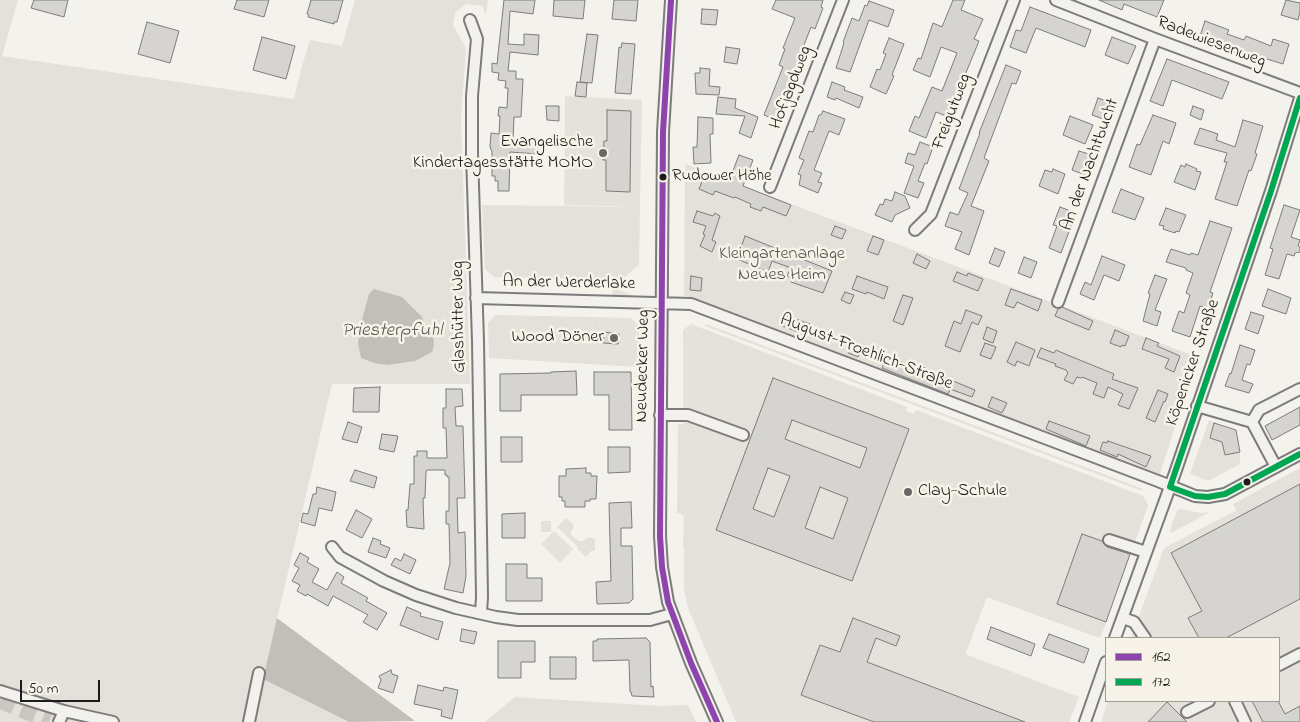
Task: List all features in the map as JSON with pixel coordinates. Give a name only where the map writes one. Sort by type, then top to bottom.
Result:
[{"type":"street","name":"Neudecker Weg","points":[[672,0],[664,94],[660,536],[662,567],[672,614],[717,722]]},
{"type":"street","name":"Hofjagdweg","points":[[770,187],[843,0]]},
{"type":"street","name":"Freigutweg","points":[[915,230],[931,214],[1014,0]]},
{"type":"street","name":"Radewiesenweg","points":[[1056,0],[1155,40],[1300,94]]},
{"type":"street","name":"Glashütter Weg","points":[[470,20],[477,39],[472,96],[472,146],[481,613]]},
{"type":"street","name":"An der Nachtbucht","points":[[1058,302],[1155,40]]},
{"type":"street","name":"Köpenicker Straße","points":[[1115,637],[1170,486],[1300,98]]},
{"type":"street","name":"An der Werderlake","points":[[476,298],[632,301],[661,304]]},
{"type":"street","name":"August-Froehlich-Straße","points":[[661,304],[691,304],[1158,480],[1195,496],[1224,494],[1300,454]]},
{"type":"street","points":[[1252,422],[1259,410],[1300,389]]},
{"type":"street","points":[[1197,406],[1252,422],[1276,467]]},
{"type":"street","points":[[660,415],[688,415],[743,436]]},
{"type":"street","points":[[1109,540],[1146,552]]},
{"type":"street","points":[[332,547],[340,556],[400,588],[435,602],[496,617],[518,620],[650,620],[672,614]]},
{"type":"street","points":[[1123,618],[1134,622],[1144,637]]},
{"type":"street","points":[[1280,664],[1300,654]]},
{"type":"street","points":[[1085,722],[1105,665]]},
{"type":"street","points":[[249,722],[259,673]]},
{"type":"street","points":[[0,691],[64,711],[113,722]]},
{"type":"street","points":[[1189,707],[1206,702]]},
{"type":"street","points":[[1235,702],[1245,722]]},
{"type":"street","points":[[59,722],[64,711]]},
{"type":"shaded area","name":"Evangelische Kindertagesstätte MOMO","points":[[565,96],[642,100],[640,207],[564,205]]},
{"type":"shaded area","points":[[593,317],[631,318],[639,326],[639,362],[608,360],[591,347]]},
{"type":"shaded area","name":"Clay-Schule","points":[[691,324],[907,407],[906,411],[914,414],[916,410],[1143,496],[1148,506],[1100,638],[987,597],[965,654],[1079,697],[1069,722],[736,722],[688,608],[684,589],[683,330]]},
{"type":"shaded area","points":[[1300,477],[1300,722],[1101,722],[1108,702],[1280,702],[1280,637],[1131,637],[1164,548]]},
{"type":"green space","points":[[0,0],[18,0],[2,56],[294,99],[310,40],[342,46],[355,0],[488,0],[486,15],[482,6],[466,4],[455,13],[453,25],[466,48],[461,118],[470,384],[332,384],[263,679],[349,722],[0,722]]},
{"type":"green space","name":"Kleingartenanlage Neues Heim","points":[[685,164],[1197,357],[1160,474],[684,295]]},
{"type":"green space","points":[[482,205],[640,207],[639,265],[621,280],[494,277],[485,269]]},
{"type":"green space","points":[[613,288],[615,288],[633,296],[612,296]]},
{"type":"green space","points":[[495,315],[593,317],[591,347],[609,349],[609,360],[639,362],[639,367],[489,358],[488,323]]},
{"type":"green space","points":[[706,324],[1143,489],[1142,491],[705,326]]},
{"type":"green space","points":[[704,329],[907,407],[906,411],[914,414],[916,410],[1143,496],[1148,507],[1121,497],[1109,532],[1111,533],[1110,537],[985,493],[1000,452],[990,448],[974,489],[953,481],[968,441],[762,363],[763,360],[736,350],[734,353],[700,340]]},
{"type":"green space","points":[[1209,420],[1214,423],[1210,438],[1224,441],[1225,455],[1240,452],[1240,464],[1208,481],[1190,474]]},
{"type":"green space","points":[[678,424],[683,424],[683,427],[691,430],[691,520],[677,513]]},
{"type":"green space","points":[[709,438],[737,448],[730,467],[702,457]]},
{"type":"green space","points":[[1300,468],[1300,484],[1240,516],[1233,504]]},
{"type":"green space","points":[[947,485],[1078,533],[1052,603],[1106,623],[1100,638],[987,597],[965,655],[683,548],[683,537],[697,543],[700,534],[904,611],[921,566],[950,576],[918,564]]},
{"type":"green space","points":[[1180,509],[1202,513],[1210,512],[1171,533],[1170,529],[1177,511]]},
{"type":"green space","points":[[566,518],[574,525],[570,534],[579,541],[589,537],[595,539],[595,551],[591,551],[586,557],[557,527]]},
{"type":"green space","points":[[541,521],[551,521],[551,532],[541,532]]},
{"type":"green space","points":[[554,531],[573,549],[560,563],[541,544]]},
{"type":"green space","points":[[1174,558],[1200,606],[1186,614],[1160,566]]},
{"type":"green space","points":[[515,697],[660,706],[688,705],[696,722],[485,722]]},
{"type":"water","name":"Priesterpfuhl","points":[[374,289],[402,297],[422,317],[425,326],[433,333],[434,345],[432,352],[415,361],[387,365],[361,358],[358,343],[361,323],[369,294]]},
{"type":"water","points":[[277,618],[415,721],[349,722],[263,679]]},
{"type":"building","points":[[34,0],[68,0],[64,17],[31,8]]},
{"type":"building","points":[[237,0],[269,0],[264,17],[234,9]]},
{"type":"building","points":[[311,0],[343,0],[337,22],[334,22],[334,24],[308,17],[309,15],[307,14]]},
{"type":"building","points":[[504,0],[535,0],[533,14],[510,11],[508,44],[524,45],[524,34],[539,35],[538,55],[510,52],[508,71],[516,71],[516,79],[523,79],[521,117],[514,117],[513,141],[539,143],[538,154],[510,152],[509,191],[498,191],[498,181],[495,181],[495,176],[492,176],[491,133],[499,134],[499,107],[507,108],[508,88],[505,88],[506,81],[498,80],[499,73],[492,72],[492,63],[497,64]]},
{"type":"building","points":[[554,0],[585,0],[583,19],[553,16]]},
{"type":"building","points":[[614,0],[638,0],[636,21],[612,19]]},
{"type":"building","points":[[776,0],[823,0],[821,7],[823,8],[815,29],[811,27],[786,96],[788,97],[782,114],[780,113],[777,120],[764,115],[783,67],[779,65],[785,49],[783,48],[795,18],[772,9]]},
{"type":"building","points":[[953,0],[965,0],[961,10],[983,19],[974,39],[979,41],[965,75],[969,76],[965,84],[962,83],[959,87],[946,116],[936,112],[926,138],[909,131],[915,116],[919,118],[932,87],[942,91],[957,53],[941,47],[930,77],[913,70],[918,58],[921,59],[933,23],[942,27]]},
{"type":"building","points":[[1099,0],[1164,0],[1157,17],[1124,4],[1122,10]]},
{"type":"building","points":[[1286,0],[1300,3],[1298,20],[1281,15]]},
{"type":"building","points":[[869,1],[894,10],[888,27],[869,20],[850,72],[836,68],[852,18],[859,21],[865,5],[867,6]]},
{"type":"building","points":[[1030,7],[1091,30],[1085,47],[1036,28],[1026,53],[1010,47],[1016,30],[1021,31]]},
{"type":"building","points":[[702,9],[718,10],[716,25],[701,24]]},
{"type":"building","points":[[1205,21],[1229,30],[1227,34],[1244,40],[1246,36],[1271,46],[1273,39],[1289,44],[1283,64],[1254,55],[1252,60],[1204,40],[1205,38],[1200,36]]},
{"type":"building","points":[[147,22],[179,31],[170,63],[138,54]]},
{"type":"building","points":[[587,34],[598,35],[592,83],[580,82]]},
{"type":"building","points":[[262,37],[295,46],[286,79],[253,70]]},
{"type":"building","points":[[1112,37],[1136,46],[1128,64],[1105,55]]},
{"type":"building","points":[[889,38],[904,44],[886,94],[870,87],[877,69],[880,70],[886,54],[883,53]]},
{"type":"building","points":[[622,43],[635,44],[631,94],[615,93],[619,47],[621,48]]},
{"type":"building","points":[[726,47],[740,49],[737,64],[724,62]]},
{"type":"building","points":[[1167,59],[1229,82],[1222,99],[1172,80],[1163,106],[1150,101]]},
{"type":"building","points":[[1006,65],[1021,71],[1016,84],[1012,83],[984,158],[989,161],[971,206],[984,211],[969,255],[955,249],[962,232],[945,226],[950,212],[958,215],[968,193],[959,189]]},
{"type":"building","points":[[700,68],[710,69],[709,86],[720,87],[719,95],[696,94],[695,73],[700,73]]},
{"type":"building","points":[[577,82],[587,83],[586,97],[575,96]]},
{"type":"building","points":[[832,82],[845,87],[844,90],[863,97],[859,108],[836,98],[835,100],[827,97]]},
{"type":"building","points":[[718,97],[736,99],[735,108],[758,117],[751,138],[739,133],[745,116],[716,114]]},
{"type":"building","points":[[1098,98],[1115,104],[1109,121],[1092,115]]},
{"type":"building","points":[[546,106],[559,106],[559,121],[547,120]]},
{"type":"building","points":[[1193,106],[1204,110],[1201,120],[1190,115]]},
{"type":"building","points":[[607,110],[631,111],[630,192],[606,191],[606,160],[603,160],[604,141],[607,141]]},
{"type":"building","points":[[823,111],[845,119],[839,135],[829,131],[814,170],[822,173],[818,182],[822,183],[818,193],[799,185],[801,175],[798,174],[804,160],[799,158],[809,131],[813,132],[819,115]]},
{"type":"building","points":[[1153,115],[1176,123],[1169,144],[1163,141],[1151,175],[1129,167],[1137,144],[1140,145]]},
{"type":"building","points":[[1070,116],[1093,125],[1085,144],[1063,135]]},
{"type":"building","points":[[698,117],[713,118],[713,134],[710,134],[711,163],[694,164],[693,147],[697,147]]},
{"type":"building","points":[[1243,120],[1263,126],[1255,153],[1257,154],[1251,171],[1249,170],[1237,206],[1215,199],[1227,162],[1224,162],[1227,153],[1194,144],[1200,128],[1218,134],[1216,140],[1235,147]]},
{"type":"building","points":[[920,142],[933,147],[918,181],[924,183],[918,198],[904,193],[914,166],[905,163],[908,153],[915,155]]},
{"type":"building","points":[[1079,151],[1095,156],[1088,176],[1072,170]]},
{"type":"building","points":[[739,155],[753,160],[743,186],[791,205],[786,216],[763,207],[761,211],[750,207],[751,204],[735,197],[715,191],[713,195],[699,189],[706,172],[729,181]]},
{"type":"building","points":[[1186,164],[1201,172],[1195,190],[1174,182],[1181,165],[1185,167]]},
{"type":"building","points":[[1053,169],[1065,174],[1058,194],[1039,186],[1045,170],[1052,172]]},
{"type":"building","points":[[1121,189],[1144,198],[1135,220],[1112,212]]},
{"type":"building","points":[[895,192],[905,196],[910,208],[895,215],[892,222],[875,215],[880,204],[883,205],[885,199],[892,201]]},
{"type":"building","points":[[1284,205],[1300,210],[1291,237],[1300,240],[1298,246],[1300,247],[1300,252],[1295,253],[1294,256],[1287,254],[1279,279],[1265,275],[1273,249],[1270,248]]},
{"type":"building","points":[[1060,207],[1076,213],[1061,253],[1049,248],[1057,226],[1053,225]]},
{"type":"building","points":[[1166,208],[1186,215],[1179,232],[1176,231],[1175,233],[1163,229],[1164,226],[1159,225]]},
{"type":"building","points":[[697,211],[713,216],[715,213],[720,216],[712,240],[716,242],[712,252],[700,246],[705,235],[703,234],[706,226],[693,222]]},
{"type":"building","points":[[1210,221],[1232,228],[1210,292],[1213,293],[1208,308],[1200,306],[1190,337],[1172,331],[1179,311],[1184,313],[1190,295],[1186,293],[1193,273],[1186,270],[1186,268],[1166,262],[1171,249],[1190,255],[1191,253],[1198,255]]},
{"type":"building","points":[[835,226],[846,230],[842,239],[831,235]]},
{"type":"building","points":[[745,236],[832,271],[823,293],[791,282],[793,279],[787,276],[791,268],[772,261],[768,272],[737,259]]},
{"type":"building","points":[[873,236],[884,240],[878,255],[867,251]]},
{"type":"building","points":[[995,248],[1005,252],[999,267],[989,263]]},
{"type":"building","points":[[917,254],[930,261],[926,269],[913,263]]},
{"type":"building","points":[[1102,256],[1125,265],[1119,281],[1104,275],[1094,300],[1080,294],[1085,282],[1091,285]]},
{"type":"building","points":[[1024,257],[1037,262],[1031,278],[1018,273]]},
{"type":"building","points":[[957,272],[967,276],[968,273],[983,279],[978,291],[953,281]]},
{"type":"building","points":[[1155,275],[1167,279],[1155,310],[1161,312],[1157,326],[1143,321],[1150,294],[1148,293]]},
{"type":"building","points":[[691,276],[702,278],[701,291],[690,290]]},
{"type":"building","points":[[857,276],[888,287],[884,299],[867,292],[866,294],[852,289]]},
{"type":"building","points":[[1011,289],[1042,300],[1038,311],[1017,302],[1014,308],[1005,305]]},
{"type":"building","points":[[1268,289],[1291,298],[1286,314],[1262,306]]},
{"type":"building","points":[[845,292],[854,295],[850,304],[841,300]]},
{"type":"building","points":[[903,295],[913,298],[903,325],[893,321]]},
{"type":"building","points":[[1062,307],[1093,321],[1089,330],[1055,316],[1058,309]]},
{"type":"building","points":[[966,310],[982,316],[978,325],[972,322],[960,352],[945,346],[954,321],[961,324]]},
{"type":"building","points":[[1251,312],[1264,316],[1258,334],[1245,329]]},
{"type":"building","points":[[784,315],[810,324],[804,339],[796,336],[798,332],[780,325]]},
{"type":"building","points":[[987,327],[997,331],[993,343],[983,339]]},
{"type":"building","points":[[1115,330],[1129,336],[1125,346],[1122,345],[1121,347],[1110,343]]},
{"type":"building","points":[[604,332],[619,334],[618,344],[603,343]]},
{"type":"building","points":[[1146,338],[1159,343],[1157,346],[1180,356],[1174,372],[1165,368],[1169,359],[1142,349]]},
{"type":"building","points":[[1016,342],[1035,350],[1029,366],[1017,361],[1015,366],[1007,362]]},
{"type":"building","points":[[985,343],[996,347],[991,359],[980,355]]},
{"type":"building","points":[[852,344],[862,347],[858,357],[848,353]]},
{"type":"building","points":[[1240,345],[1255,350],[1250,365],[1247,364],[1242,380],[1253,384],[1249,393],[1225,386],[1231,374]]},
{"type":"building","points":[[1041,348],[1054,353],[1056,350],[1114,374],[1112,379],[1138,388],[1129,409],[1118,405],[1123,394],[1108,387],[1104,398],[1093,394],[1097,383],[1082,377],[1077,377],[1073,384],[1064,380],[1068,373],[1066,370],[1037,357]]},
{"type":"building","points":[[887,356],[914,367],[915,364],[975,390],[972,397],[950,389],[948,394],[882,368]]},
{"type":"building","points":[[576,371],[577,395],[521,395],[521,411],[500,411],[500,374]]},
{"type":"building","points":[[594,372],[631,372],[632,430],[609,430],[609,395],[594,395]]},
{"type":"building","points":[[773,378],[909,429],[852,581],[716,530]],"holes":[[[792,420],[867,448],[860,468],[785,439]],[[768,468],[790,476],[774,517],[753,509]],[[820,487],[848,498],[833,539],[805,528]]]},
{"type":"building","points":[[380,387],[379,412],[353,412],[354,388]]},
{"type":"building","points":[[446,389],[462,389],[463,406],[455,407],[456,426],[463,426],[465,498],[457,498],[458,533],[465,532],[466,576],[463,593],[444,589],[450,563],[449,524],[446,524],[446,511],[449,511],[449,477],[445,475],[445,470],[426,471],[425,498],[423,498],[424,529],[407,527],[406,510],[408,510],[410,484],[414,484],[414,456],[417,456],[417,451],[427,451],[427,458],[447,458],[446,428],[443,428],[443,408],[446,408]]},
{"type":"building","points":[[1158,390],[1168,394],[1155,422],[1146,418]]},
{"type":"building","points":[[992,397],[1007,403],[1002,413],[988,407]]},
{"type":"building","points":[[1300,407],[1300,425],[1272,440],[1265,426]]},
{"type":"building","points":[[1049,421],[1090,436],[1086,446],[1046,429]]},
{"type":"building","points":[[348,422],[362,427],[357,443],[342,439]]},
{"type":"building","points":[[1214,423],[1236,430],[1240,452],[1225,455],[1222,442],[1210,438]]},
{"type":"building","points":[[382,434],[398,436],[394,452],[379,449]]},
{"type":"building","points":[[501,437],[522,437],[522,462],[501,462]]},
{"type":"building","points":[[1108,441],[1151,456],[1146,467],[1118,454],[1117,457],[1100,450],[1103,442],[1107,443]]},
{"type":"building","points":[[608,447],[630,447],[630,472],[608,473]]},
{"type":"building","points":[[586,468],[586,473],[591,473],[591,476],[597,476],[596,499],[585,501],[585,507],[565,507],[565,501],[562,501],[562,497],[559,497],[559,476],[566,476],[566,469]]},
{"type":"building","points":[[355,470],[377,477],[374,488],[350,481]]},
{"type":"building","points":[[1300,484],[1300,599],[1228,637],[1198,637],[1188,618],[1202,611],[1171,553]]},
{"type":"building","points":[[317,487],[336,492],[332,511],[319,508],[315,526],[301,522],[303,513],[308,514],[313,494],[316,494]]},
{"type":"building","points":[[631,502],[632,528],[621,528],[621,546],[632,546],[633,599],[629,603],[597,604],[596,582],[611,581],[609,503]]},
{"type":"building","points":[[356,510],[372,519],[362,538],[346,530]]},
{"type":"building","points":[[525,513],[525,538],[502,538],[502,514]]},
{"type":"building","points":[[1082,534],[1102,541],[1107,547],[1130,554],[1106,622],[1057,604]]},
{"type":"building","points":[[373,538],[381,541],[380,544],[390,548],[386,558],[368,552]]},
{"type":"building","points":[[300,553],[309,558],[307,562],[319,569],[312,582],[327,590],[337,572],[344,577],[341,583],[368,598],[366,601],[387,613],[377,630],[363,622],[368,615],[333,596],[328,606],[307,594],[306,596],[297,591],[300,585],[292,581],[299,568],[294,565]]},
{"type":"building","points":[[404,554],[416,560],[410,574],[391,565],[395,558],[401,561]]},
{"type":"building","points":[[506,564],[527,564],[527,578],[542,578],[542,601],[506,601]]},
{"type":"building","points":[[407,607],[421,613],[420,616],[443,622],[438,640],[400,625]]},
{"type":"building","points":[[853,618],[900,636],[896,646],[876,638],[867,662],[1025,722],[874,722],[801,695],[820,645],[840,652]]},
{"type":"building","points":[[991,627],[1035,644],[1031,656],[987,639]]},
{"type":"building","points":[[462,629],[477,632],[474,644],[460,641]]},
{"type":"building","points":[[1049,634],[1089,649],[1084,663],[1043,648]]},
{"type":"building","points":[[646,638],[650,642],[651,687],[653,686],[654,697],[632,696],[630,692],[629,660],[593,661],[593,641],[597,641],[597,639]]},
{"type":"building","points":[[498,641],[535,641],[535,662],[521,662],[521,678],[498,678]]},
{"type":"building","points":[[550,657],[576,657],[576,679],[550,679]]},
{"type":"building","points":[[391,670],[392,674],[398,676],[393,693],[378,688],[381,680],[379,676]]},
{"type":"building","points":[[418,685],[443,691],[444,687],[458,690],[452,719],[441,716],[442,710],[414,704]]},
{"type":"building","points":[[1167,702],[1187,722],[1148,722]]},
{"type":"building","points":[[1253,702],[1279,702],[1285,714],[1300,706],[1300,722],[1263,722]]},
{"type":"tunnel","points":[[0,701],[49,722]]},
{"type":"transit line","name":"162","points":[[671,0],[663,132],[660,536],[662,567],[668,602],[691,663],[717,722]]},
{"type":"transit line","name":"172","points":[[1170,487],[1271,191],[1300,98]]},
{"type":"transit line","name":"172","points":[[1170,487],[1195,496],[1208,497],[1225,494],[1300,454]]},
{"type":"place","name":"Evangelische Kindertagesstätte MOMO","points":[[603,153]]},
{"type":"place","name":"Rudower Höhe","points":[[663,177]]},
{"type":"place","name":"Wood Döner","points":[[614,338]]},
{"type":"place","name":"Clay-Schule","points":[[908,492]]}]
